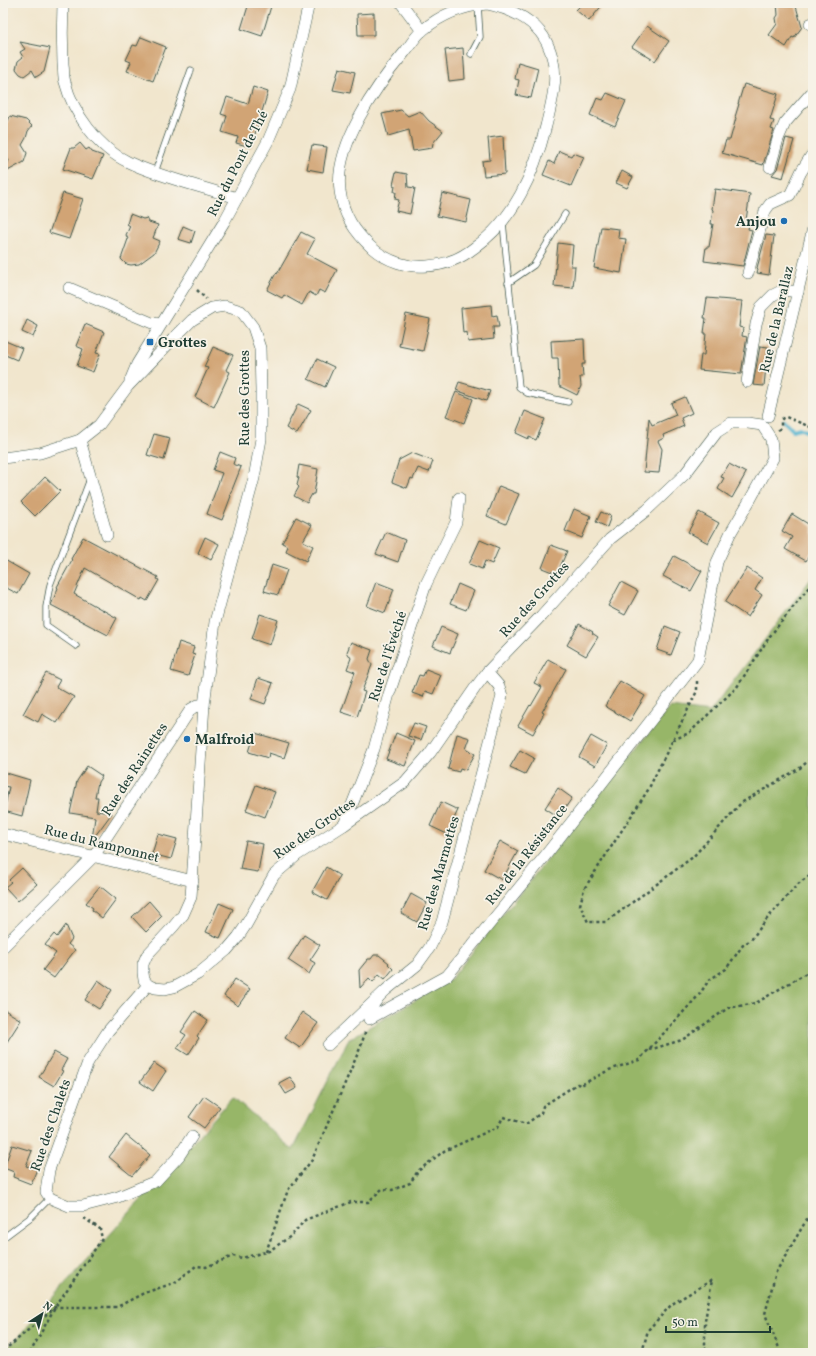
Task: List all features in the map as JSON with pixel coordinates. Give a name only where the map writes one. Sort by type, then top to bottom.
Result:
[{"type":"street","points":[[63,3],[61,34],[65,81],[72,101],[81,118],[92,133],[106,147],[126,161],[154,172],[238,198]]},
{"type":"street","name":"Rue du Pont de Thé","points":[[128,386],[137,364],[190,280],[238,198],[268,141],[290,89],[309,3]]},
{"type":"street","points":[[400,3],[422,31]]},
{"type":"street","points":[[478,4],[502,7],[518,15],[534,25],[546,41],[553,59],[555,76],[554,93],[540,148],[528,180],[514,206],[502,223],[484,241],[462,257],[440,266],[419,267],[401,264],[379,254],[363,240],[352,226],[344,211],[339,190],[340,170],[344,154],[352,131],[363,110],[393,66],[422,31],[458,9],[478,4]]},
{"type":"street","points":[[770,167],[778,139],[785,123],[813,91]]},
{"type":"street","points":[[748,273],[765,211],[770,204],[790,195],[810,156],[813,155]]},
{"type":"street","name":"Rue de la Barallaz","points":[[768,416],[798,292],[810,256],[813,228]]},
{"type":"street","points":[[69,288],[152,323],[161,324]]},
{"type":"street","points":[[747,382],[756,324],[761,307],[773,295],[783,290],[798,292]]},
{"type":"street","name":"Rue des Grottes","points":[[212,308],[225,306],[241,311],[253,326],[260,348],[261,439],[254,478],[215,622],[204,705],[196,804],[191,897],[183,914],[148,955],[143,964],[144,980],[148,985],[155,988],[165,989],[174,987],[198,974],[227,950],[238,937],[274,875],[297,855],[344,825],[405,782],[430,753],[474,688],[487,672],[541,616],[610,539],[647,510],[685,474],[717,432],[731,424],[748,423],[762,425],[768,436]]},
{"type":"street","points":[[3,458],[40,453],[80,440],[99,425],[128,386],[173,338],[192,320],[212,308]]},
{"type":"street","points":[[698,660],[717,562],[730,534],[773,458],[771,439],[768,436]]},
{"type":"street","points":[[80,440],[107,535]]},
{"type":"street","name":"Rue de l'Évéché","points":[[344,825],[374,749],[389,694],[426,584],[456,522],[459,498]]},
{"type":"street","name":"Rue de la Résistance","points":[[369,1019],[447,976],[544,856],[698,660]]},
{"type":"street","name":"Rue des Marmottes","points":[[328,1045],[399,979],[417,965],[430,947],[442,922],[502,696],[499,686],[487,672]]},
{"type":"street","name":"Rue des Rainettes","points":[[3,947],[94,856],[192,709],[198,705],[204,705]]},
{"type":"street","name":"Rue du Ramponnet","points":[[3,834],[193,881]]},
{"type":"street","name":"Rue des Chalets","points":[[50,1198],[46,1192],[49,1170],[88,1062],[108,1031],[148,985]]},
{"type":"street","points":[[369,1019],[368,1013],[378,998]]},
{"type":"street","points":[[50,1198],[69,1206],[83,1206],[118,1197],[156,1181],[179,1156],[192,1136]]},
{"type":"lane","points":[[471,54],[480,37],[478,4]]},
{"type":"lane","points":[[154,172],[191,70]]},
{"type":"lane","points":[[508,283],[534,265],[565,214]]},
{"type":"lane","points":[[502,223],[519,387],[527,393],[568,402]]},
{"type":"lane","points":[[76,646],[46,625],[46,607],[50,585],[90,477]]},
{"type":"lane","points":[[3,1238],[31,1217],[50,1198]]},
{"type":"path","points":[[190,280],[198,291],[205,297],[212,308]]},
{"type":"path","points":[[768,436],[781,428],[781,420],[782,418],[786,417],[792,418],[813,428]]},
{"type":"path","points":[[672,740],[688,733],[737,687],[770,636],[813,582]]},
{"type":"path","points":[[698,660],[697,691],[648,790],[584,889],[580,905],[588,922],[606,922],[693,857],[741,803],[800,768],[813,757]]},
{"type":"path","points":[[3,1350],[55,1307],[117,1307],[144,1293],[174,1283],[196,1266],[206,1267],[233,1256],[242,1258],[266,1252],[291,1236],[305,1220],[351,1202],[368,1202],[382,1189],[392,1190],[410,1183],[418,1171],[444,1151],[498,1127],[503,1117],[526,1124],[541,1112],[543,1106],[577,1084],[582,1085],[610,1070],[639,1060],[699,995],[709,980],[726,969],[743,945],[751,940],[766,920],[798,884],[813,873]]},
{"type":"path","points":[[649,1050],[682,1040],[728,1008],[756,1003],[813,970]]},
{"type":"path","points":[[809,1034],[813,1018]]},
{"type":"path","points":[[266,1252],[288,1190],[312,1160],[361,1046],[369,1019]]},
{"type":"path","points":[[779,1353],[779,1348],[765,1314],[776,1272],[807,1219],[813,1212]]},
{"type":"path","points":[[30,1353],[55,1307],[102,1239],[100,1229],[86,1219],[80,1217]]},
{"type":"path","points":[[642,1353],[648,1330],[672,1304],[712,1280],[705,1321],[705,1353]]},
{"type":"green space","points":[[813,576],[813,1353],[3,1353],[3,1350],[12,1344],[233,1097],[293,1150],[349,1039],[450,980],[670,707],[710,712]]},
{"type":"building","points":[[249,3],[272,3],[262,36],[241,29]]},
{"type":"building","points":[[583,3],[604,3],[589,21],[576,10]]},
{"type":"building","points":[[777,3],[795,3],[802,27],[794,38],[792,37],[786,47],[769,35],[777,24]]},
{"type":"building","points":[[374,13],[374,35],[358,35],[357,14]]},
{"type":"building","points":[[647,26],[669,41],[655,61],[632,47]]},
{"type":"building","points":[[141,37],[166,47],[153,81],[127,71],[131,62],[126,60],[133,45],[137,46]]},
{"type":"building","points":[[20,42],[50,48],[44,72],[36,77],[32,70],[24,76],[16,69],[18,61],[23,57],[20,52],[25,49]]},
{"type":"building","points":[[463,48],[465,79],[449,81],[445,50]]},
{"type":"building","points":[[518,62],[538,68],[531,98],[516,95],[519,80],[515,79]]},
{"type":"building","points":[[339,68],[355,72],[350,93],[333,90]]},
{"type":"building","points":[[744,84],[778,94],[770,120],[774,121],[771,129],[774,130],[763,165],[722,153],[726,140],[730,140]]},
{"type":"building","points":[[253,87],[268,92],[251,147],[236,143],[238,137],[222,132],[227,116],[221,114],[227,97],[248,104]]},
{"type":"building","points":[[607,93],[626,101],[615,126],[590,115],[597,98],[603,100]]},
{"type":"building","points":[[401,110],[408,116],[420,111],[429,121],[443,131],[433,143],[432,148],[413,151],[409,130],[388,136],[382,114]]},
{"type":"building","points":[[10,116],[26,120],[32,126],[28,131],[22,145],[27,153],[24,162],[4,173],[9,160],[3,158],[3,139],[6,129],[5,124]]},
{"type":"building","points":[[503,136],[505,174],[484,176],[482,161],[490,160],[488,138]]},
{"type":"building","points":[[786,138],[794,140],[783,178],[772,175],[777,169]]},
{"type":"building","points":[[80,143],[86,150],[89,148],[92,152],[103,156],[93,179],[63,169],[71,148],[74,148]]},
{"type":"building","points":[[312,145],[327,147],[323,172],[307,169]]},
{"type":"building","points":[[559,151],[571,156],[573,153],[584,157],[571,186],[543,175],[549,161],[554,164]]},
{"type":"building","points":[[622,171],[633,177],[627,188],[616,183]]},
{"type":"building","points":[[396,172],[407,174],[408,187],[415,188],[410,214],[396,211],[399,200],[395,199],[396,192],[394,192],[395,186],[393,185]]},
{"type":"building","points":[[715,189],[750,194],[746,220],[750,221],[748,229],[752,230],[743,266],[704,261],[706,247],[709,247],[713,224],[711,224]]},
{"type":"building","points":[[63,193],[83,199],[69,239],[49,233]]},
{"type":"building","points":[[442,193],[471,200],[466,222],[437,216]]},
{"type":"building","points":[[130,214],[143,219],[147,218],[149,222],[158,225],[153,238],[160,241],[154,253],[139,264],[131,265],[126,264],[121,259],[128,239],[126,235],[130,226],[127,224]]},
{"type":"building","points":[[183,226],[195,231],[191,243],[178,239]]},
{"type":"building","points":[[601,227],[619,229],[618,238],[626,239],[621,273],[594,268]]},
{"type":"building","points":[[301,232],[315,239],[307,254],[337,270],[325,293],[319,290],[316,296],[309,292],[302,305],[284,295],[282,298],[267,290]]},
{"type":"building","points":[[766,235],[774,236],[769,275],[757,273]]},
{"type":"building","points":[[558,243],[573,245],[571,266],[575,266],[573,288],[554,286]]},
{"type":"building","points":[[707,298],[742,301],[739,327],[743,328],[742,336],[747,337],[741,374],[699,370],[701,355],[704,355],[706,318],[704,318]]},
{"type":"building","points":[[491,305],[492,316],[497,315],[499,327],[493,327],[494,339],[468,342],[467,332],[463,333],[461,308]]},
{"type":"building","points":[[406,314],[430,319],[423,351],[399,346]]},
{"type":"building","points":[[27,320],[38,326],[33,337],[22,332]]},
{"type":"building","points":[[85,324],[104,332],[96,353],[100,354],[93,372],[77,366],[83,349],[76,346]]},
{"type":"building","points":[[584,339],[585,364],[582,364],[583,377],[580,377],[581,386],[577,395],[559,386],[558,358],[552,358],[551,341]]},
{"type":"building","points":[[3,340],[22,348],[17,360],[3,354]]},
{"type":"building","points":[[760,346],[768,347],[764,386],[753,385]]},
{"type":"building","points":[[213,347],[233,355],[226,370],[230,372],[214,407],[195,397],[208,368],[204,367]]},
{"type":"building","points":[[317,359],[334,367],[325,387],[308,379]]},
{"type":"building","points":[[459,382],[490,391],[486,401],[456,390]]},
{"type":"building","points":[[456,392],[473,399],[464,423],[446,416]]},
{"type":"building","points":[[685,397],[692,413],[681,418],[684,426],[663,435],[664,438],[658,441],[662,449],[659,473],[644,472],[649,418],[652,425],[676,415],[671,403]]},
{"type":"building","points":[[298,404],[311,410],[297,434],[286,428]]},
{"type":"building","points":[[525,411],[545,419],[536,440],[529,437],[529,439],[516,433]]},
{"type":"building","points":[[154,434],[170,438],[164,460],[147,455]]},
{"type":"building","points":[[220,452],[235,458],[233,464],[241,467],[222,520],[207,514],[222,473],[213,470]]},
{"type":"building","points":[[412,453],[433,461],[429,472],[418,468],[413,479],[411,478],[407,488],[392,482],[399,460]]},
{"type":"building","points":[[729,464],[746,473],[732,498],[718,489],[724,478],[721,477]]},
{"type":"building","points":[[299,465],[318,469],[314,494],[312,494],[307,503],[294,496],[299,487],[297,485],[299,478],[297,477]]},
{"type":"building","points":[[45,477],[60,491],[35,516],[21,502]]},
{"type":"building","points":[[499,486],[519,494],[506,524],[487,516]]},
{"type":"building","points":[[574,509],[591,516],[582,538],[565,531]]},
{"type":"building","points":[[601,512],[611,516],[607,527],[596,522]]},
{"type":"building","points":[[699,512],[719,523],[708,543],[688,532]]},
{"type":"building","points":[[792,514],[813,527],[813,549],[806,561],[785,549],[792,537],[782,531]]},
{"type":"building","points":[[296,517],[312,525],[303,541],[313,546],[306,561],[286,551],[288,546],[282,543]]},
{"type":"building","points":[[386,532],[405,540],[398,562],[376,554]]},
{"type":"building","points":[[83,537],[158,577],[157,579],[159,580],[147,601],[142,598],[141,600],[85,568],[74,594],[117,618],[108,635],[51,605],[58,588],[57,587]]},
{"type":"building","points":[[205,537],[219,544],[211,560],[198,553]]},
{"type":"building","points":[[480,540],[499,548],[492,564],[485,561],[482,569],[469,564]]},
{"type":"building","points":[[551,545],[567,551],[557,574],[542,568]]},
{"type":"building","points":[[674,556],[702,571],[691,591],[663,576]]},
{"type":"building","points":[[3,559],[29,574],[18,594],[3,586]]},
{"type":"building","points":[[272,565],[287,570],[278,595],[264,591]]},
{"type":"building","points":[[747,568],[762,578],[755,590],[762,595],[748,617],[725,602]]},
{"type":"building","points":[[376,582],[394,589],[385,613],[367,606]]},
{"type":"building","points":[[621,582],[638,591],[625,615],[608,606]]},
{"type":"building","points":[[458,584],[474,591],[466,610],[450,604]]},
{"type":"building","points":[[260,614],[278,620],[270,645],[252,639]]},
{"type":"building","points":[[579,624],[593,632],[592,633],[598,637],[586,656],[567,645]]},
{"type":"building","points":[[665,626],[680,632],[671,655],[657,650]]},
{"type":"building","points":[[441,627],[458,634],[450,653],[433,646]]},
{"type":"building","points":[[179,642],[194,647],[192,654],[195,655],[188,676],[171,671]]},
{"type":"building","points":[[351,642],[372,650],[369,659],[372,665],[362,691],[365,692],[357,717],[341,712],[355,672],[347,669],[351,658],[347,652]]},
{"type":"building","points":[[548,659],[566,669],[542,712],[544,713],[533,734],[518,726],[542,687],[534,683]]},
{"type":"building","points":[[426,669],[441,675],[433,694],[425,691],[423,697],[412,693],[419,675],[423,676]]},
{"type":"building","points":[[46,673],[60,680],[56,687],[74,697],[57,723],[42,714],[38,722],[23,714]]},
{"type":"building","points":[[258,678],[273,683],[265,704],[251,699]]},
{"type":"building","points":[[620,681],[645,696],[630,721],[605,706]]},
{"type":"building","points":[[414,723],[426,727],[421,740],[408,736]]},
{"type":"building","points":[[255,733],[289,743],[284,758],[269,753],[268,758],[249,752]]},
{"type":"building","points":[[396,733],[415,741],[405,766],[386,759]]},
{"type":"building","points":[[457,734],[470,738],[466,749],[475,754],[466,770],[460,768],[459,772],[448,769]]},
{"type":"building","points":[[591,736],[607,745],[595,766],[579,757]]},
{"type":"building","points":[[520,750],[534,758],[525,774],[510,767]]},
{"type":"building","points":[[87,766],[102,776],[98,782],[95,797],[98,797],[96,811],[112,813],[92,840],[95,817],[70,813],[77,781]]},
{"type":"building","points":[[3,772],[30,780],[22,816],[4,811],[9,787],[3,786]]},
{"type":"building","points":[[256,785],[275,792],[265,817],[246,810]]},
{"type":"building","points":[[558,788],[572,798],[559,817],[545,808]]},
{"type":"building","points":[[441,802],[458,810],[447,834],[430,826]]},
{"type":"building","points":[[158,834],[177,839],[171,859],[152,854]]},
{"type":"building","points":[[246,841],[263,844],[258,872],[240,869]]},
{"type":"building","points":[[500,841],[518,851],[502,880],[484,870]]},
{"type":"building","points":[[326,867],[340,876],[327,900],[312,892]]},
{"type":"building","points":[[22,868],[37,884],[18,901],[5,887],[11,882],[9,880]]},
{"type":"building","points":[[100,886],[116,899],[102,918],[86,903]]},
{"type":"building","points":[[411,894],[427,903],[417,922],[401,913]]},
{"type":"building","points":[[149,901],[162,916],[146,932],[132,917]]},
{"type":"building","points":[[219,903],[233,909],[220,938],[206,932]]},
{"type":"building","points":[[66,925],[72,939],[68,944],[75,950],[54,978],[43,970],[56,953],[45,945],[54,934],[57,937]]},
{"type":"building","points":[[304,935],[320,945],[310,960],[315,963],[309,974],[288,960]]},
{"type":"building","points":[[374,955],[379,955],[389,963],[388,964],[393,969],[385,979],[379,974],[373,982],[369,978],[360,988],[359,970],[368,959],[371,959]]},
{"type":"building","points":[[235,979],[250,989],[238,1006],[224,996]]},
{"type":"building","points":[[98,980],[112,990],[99,1009],[85,1000]]},
{"type":"building","points":[[3,1009],[21,1020],[3,1048]]},
{"type":"building","points":[[195,1011],[208,1020],[197,1036],[199,1038],[188,1055],[177,1048],[186,1035],[181,1032]]},
{"type":"building","points":[[302,1012],[318,1023],[300,1048],[285,1038]]},
{"type":"building","points":[[54,1052],[67,1059],[61,1070],[63,1071],[54,1086],[39,1077]]},
{"type":"building","points":[[154,1063],[166,1071],[153,1091],[140,1082]]},
{"type":"building","points":[[290,1077],[297,1088],[286,1094],[279,1083]]},
{"type":"building","points":[[204,1096],[220,1107],[204,1128],[189,1117]]},
{"type":"building","points":[[126,1135],[150,1155],[132,1176],[109,1157]]},
{"type":"building","points":[[12,1145],[32,1151],[26,1166],[37,1169],[31,1184],[13,1177],[14,1172],[4,1168]]},
{"type":"waterway","points":[[784,421],[793,430],[800,428],[813,434]]},
{"type":"place","name":"Anjou","points":[[784,221]]},
{"type":"place","name":"Grottes","points":[[150,342]]},
{"type":"place","name":"Malfroid","points":[[187,739]]}]
